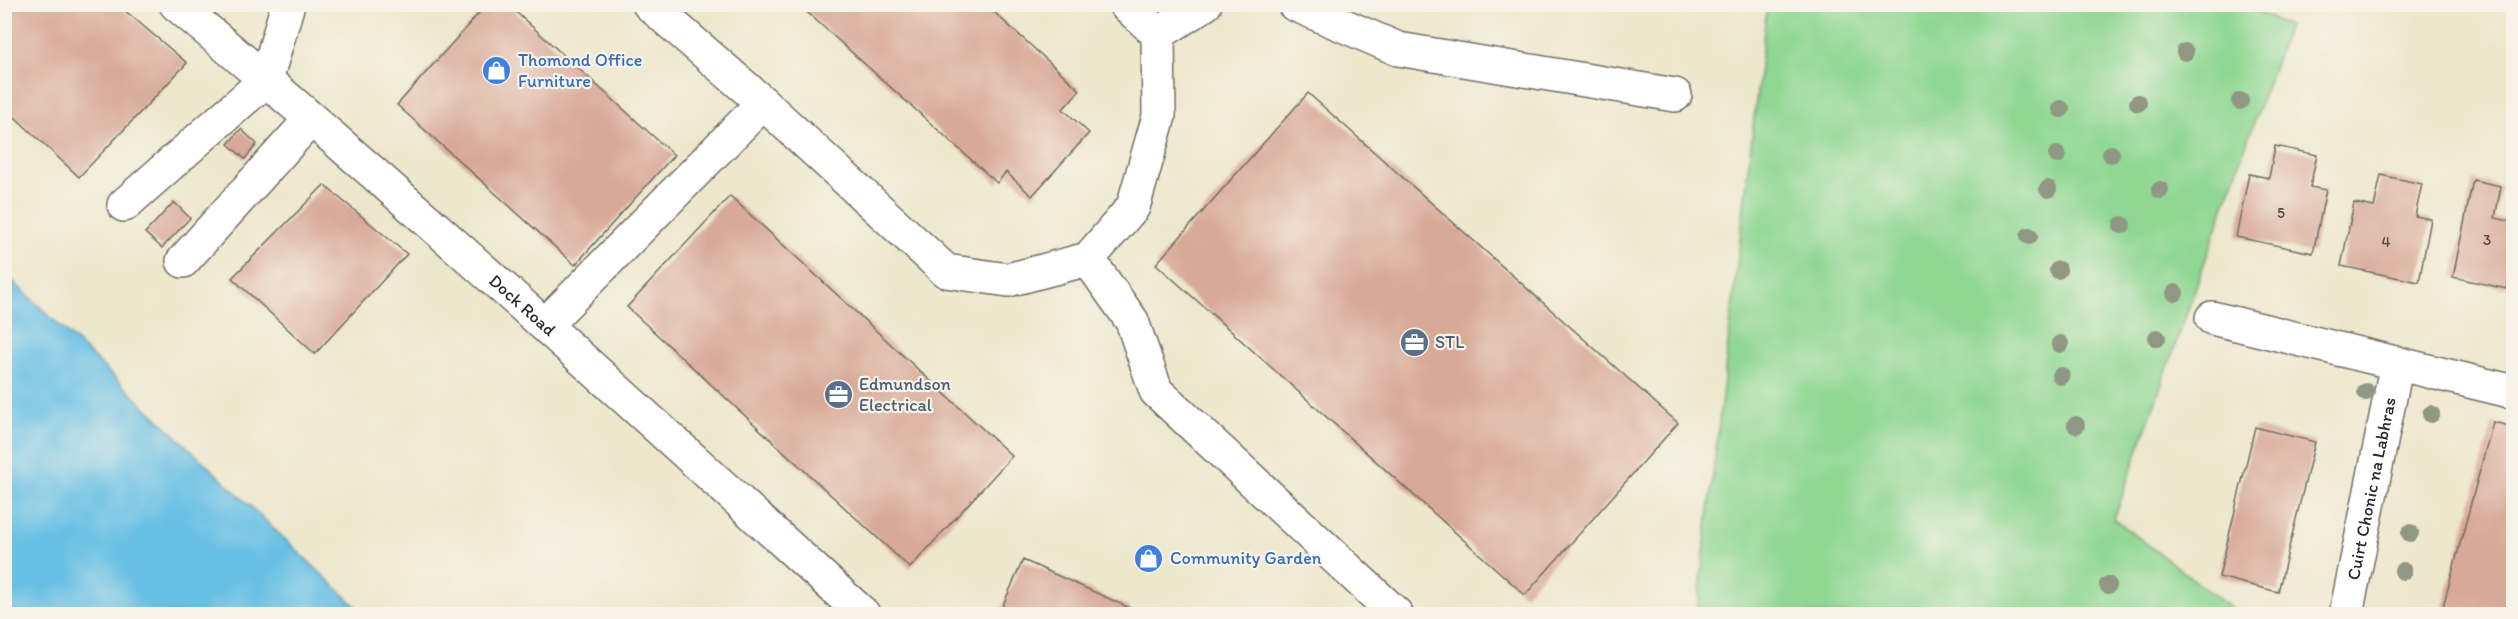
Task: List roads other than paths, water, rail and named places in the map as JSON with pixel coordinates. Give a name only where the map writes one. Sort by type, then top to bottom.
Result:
[{"type":"main road","name":"Dock Road","points":[[176,4],[545,325],[863,615]]},
{"type":"main road","points":[[124,205],[266,80],[288,4]]},
{"type":"main road","points":[[649,4],[763,103],[946,272],[1008,280],[1088,259],[1133,207],[1159,116],[1158,34],[1125,4]]},
{"type":"main road","points":[[1158,34],[1205,4]]},
{"type":"main road","points":[[1294,4],[1398,49],[1675,95]]},
{"type":"main road","points":[[545,325],[763,103]]},
{"type":"main road","points":[[183,261],[310,119]]},
{"type":"main road","points":[[1088,259],[1132,321],[1156,391],[1396,615]]},
{"type":"main road","points":[[2212,318],[2514,392]]},
{"type":"main road","name":"Cuirt Chonic na Labhras","points":[[2346,615],[2397,363]]},
{"type":"water","points":[[5,274],[364,614],[5,614]]},
{"type":"place","name":"Thomond Office Furniture","points":[[497,70]]},
{"type":"place","name":"STL","points":[[1414,342]]},
{"type":"place","name":"Edmundson Electrical","points":[[838,394]]},
{"type":"place","name":"Community Garden","points":[[1149,558]]}]
